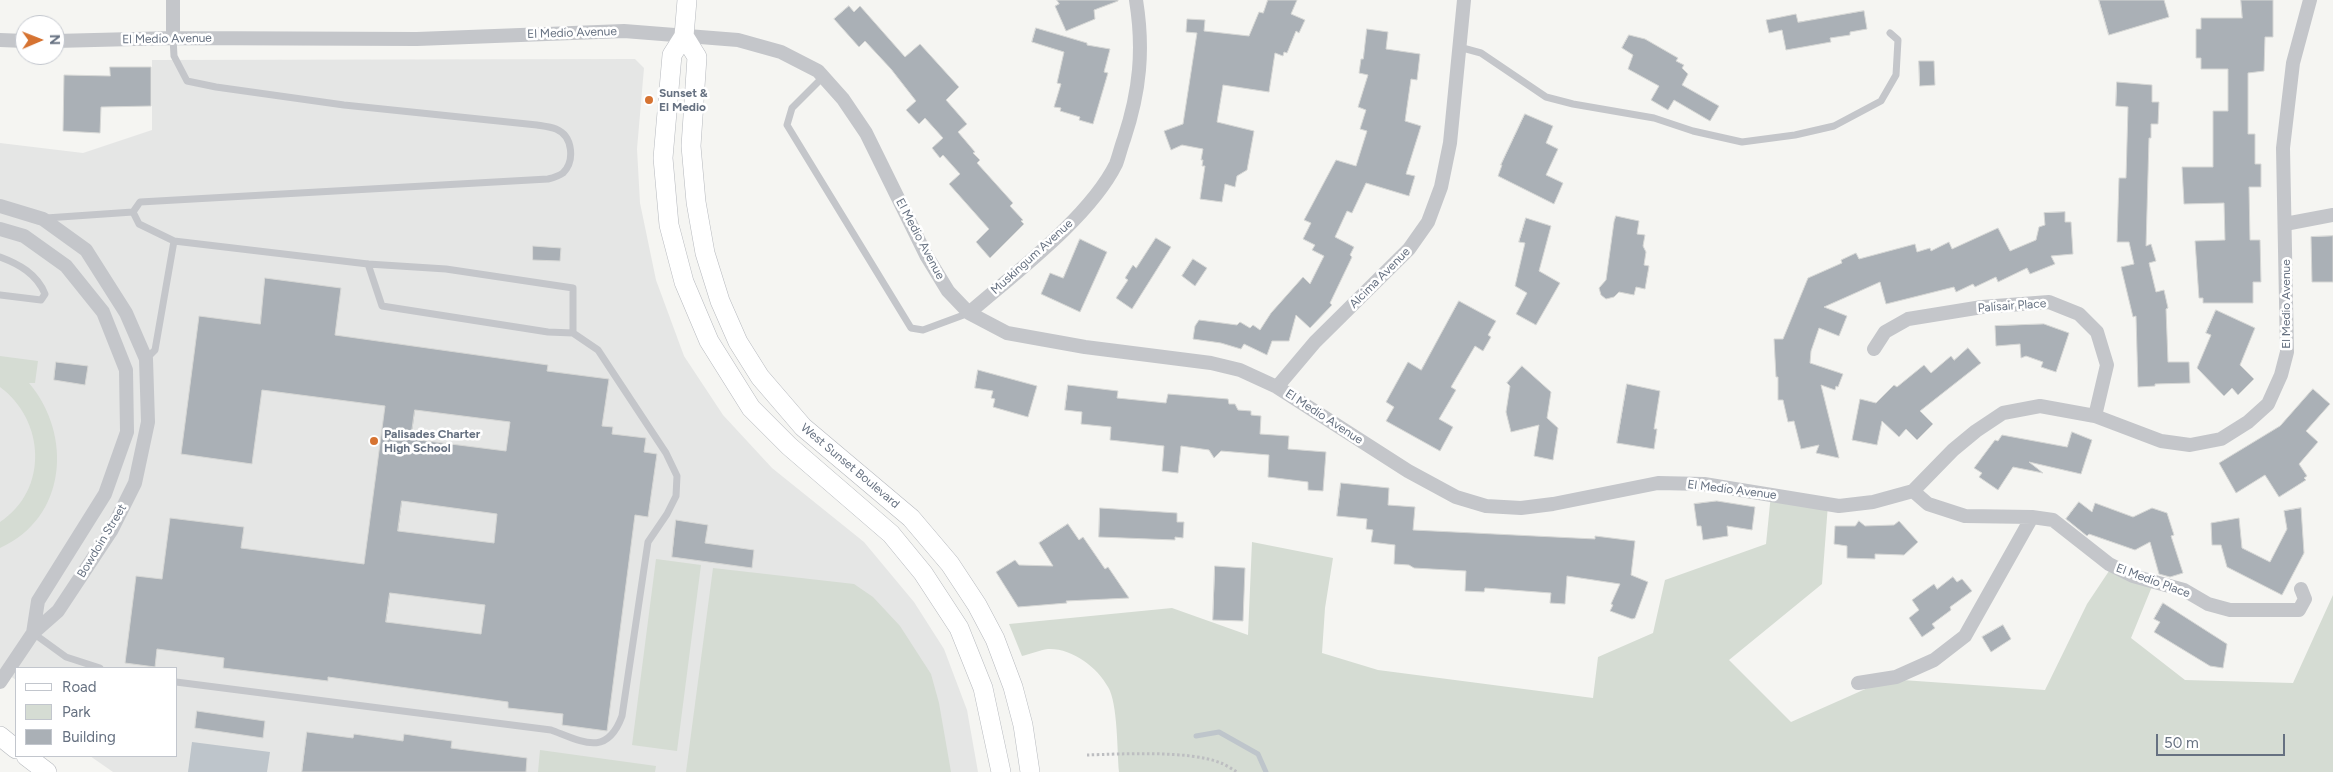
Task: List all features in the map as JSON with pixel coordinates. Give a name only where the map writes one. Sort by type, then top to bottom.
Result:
[{"type":"main road","name":"West Sunset Boulevard","points":[[687,0],[684,36],[672,55],[663,158],[669,225],[684,282],[709,341],[751,408],[789,446],[891,534],[923,572],[959,628],[983,688],[1001,772]]},
{"type":"main road","name":"West Sunset Boulevard","points":[[684,36],[697,57],[691,146],[696,202],[705,253],[720,302],[738,342],[760,377],[803,427],[911,518],[950,564],[977,605],[995,639],[1018,706],[1030,772]]},
{"type":"main road","points":[[0,736],[15,748]]},
{"type":"main road","points":[[27,757],[47,772]]},
{"type":"street","points":[[172,38],[173,0]]},
{"type":"street","name":"Muskingum Avenue","points":[[969,313],[1069,225],[1098,191],[1116,164],[1135,106],[1140,74],[1140,27],[1136,0]]},
{"type":"street","name":"Alcima Avenue","points":[[1277,387],[1315,342],[1410,249],[1428,222],[1441,188],[1450,143],[1464,0]]},
{"type":"street","name":"El Medio Avenue","points":[[65,40],[172,38],[417,40],[624,31],[738,40],[781,52],[818,70],[843,99],[866,133],[926,255],[944,284],[969,313],[1007,333],[1085,347],[1211,363],[1240,370],[1277,387],[1408,471],[1456,497],[1486,506],[1521,508],[1553,504],[1658,483],[1704,484],[1839,506],[1873,502],[1913,491],[1959,445],[2003,413],[2040,406],[2095,416],[2161,441],[2190,445],[2220,438],[2248,422],[2268,404],[2281,375],[2287,352],[2283,148],[2293,63],[2310,0]]},
{"type":"street","points":[[0,40],[15,41]]},
{"type":"street","name":"Bowdoin Street","points":[[0,206],[43,218],[86,250],[126,313],[146,359],[148,422],[135,483],[110,531],[58,611],[33,633],[0,682]]},
{"type":"street","points":[[2285,224],[2333,216]]},
{"type":"street","name":"Bowdoin Street","points":[[0,229],[24,236],[66,266],[103,312],[126,370],[127,432],[105,494],[38,601],[33,633]]},
{"type":"street","name":"Palisair Place","points":[[1874,349],[1885,332],[1908,319],[1982,307],[2049,302],[2079,314],[2097,332],[2107,365],[2095,416]]},
{"type":"street","name":"El Medio Place","points":[[1913,491],[1928,504],[1965,516],[2032,517],[2053,520],[2109,564],[2133,576],[2184,590],[2208,604],[2230,610],[2299,610],[2305,599],[2301,589]]},
{"type":"street","points":[[1858,683],[1896,677],[1934,660],[1965,636],[2032,517]]},
{"type":"lane","points":[[1459,47],[1481,53],[1546,97],[1573,104],[1654,118],[1693,131],[1742,142],[1795,135],[1834,126],[1881,101],[1896,75],[1898,40],[1890,33]]},
{"type":"lane","points":[[133,212],[140,202],[548,180],[562,174],[569,162],[571,148],[567,137],[557,129],[537,125],[344,105],[216,88],[187,81],[174,56],[172,38]]},
{"type":"lane","points":[[824,77],[792,108],[786,125],[911,328],[922,330],[969,313]]},
{"type":"lane","points":[[43,218],[133,212]]},
{"type":"lane","points":[[133,212],[139,224],[174,241],[368,264],[446,269],[573,288],[573,333]]},
{"type":"lane","points":[[146,359],[155,350],[174,241]]},
{"type":"lane","points":[[0,257],[14,262],[32,275],[45,294],[41,300],[0,295]]},
{"type":"lane","points":[[178,682],[551,730],[588,743],[602,742],[616,732],[622,716],[648,542],[667,514],[676,496],[677,476],[666,453],[598,350],[573,333],[548,332],[382,306],[368,264]]},
{"type":"lane","points":[[33,633],[66,657],[97,667]]},
{"type":"path","points":[[1087,755],[1140,754],[1189,757],[1220,762],[1237,772]]},
{"type":"shaded area","name":"Palisades Charter High School","points":[[635,59],[644,68],[637,149],[640,203],[656,280],[684,356],[723,415],[772,468],[864,542],[914,602],[944,649],[967,710],[978,772],[113,772],[91,757],[178,757],[178,667],[15,667],[15,679],[0,669],[0,143],[83,153],[152,130],[152,60]]},
{"type":"shaded area","points":[[192,742],[270,752],[267,772],[188,772]]},
{"type":"green space","points":[[0,356],[38,361],[35,383],[29,383],[43,404],[52,426],[57,450],[56,474],[50,496],[39,517],[22,534],[0,548],[0,522],[16,508],[27,492],[33,474],[35,455],[33,436],[26,418],[15,401],[0,387]]},
{"type":"green space","points":[[1771,494],[1828,504],[1822,584],[1729,660],[1791,722],[1888,679],[2045,690],[2087,604],[2111,568],[2153,584],[2131,638],[2185,680],[2293,683],[2333,595],[2333,772],[1119,772],[1114,704],[1108,687],[1103,680],[1091,666],[1075,655],[1066,652],[1048,649],[1022,656],[1009,624],[1172,608],[1248,635],[1252,542],[1333,558],[1325,608],[1322,653],[1378,670],[1593,698],[1598,657],[1653,633],[1665,580],[1766,544]]},
{"type":"green space","points":[[656,559],[701,565],[677,751],[632,745]]},
{"type":"green space","points":[[713,568],[854,584],[873,597],[900,626],[931,674],[939,703],[951,772],[686,772]]},
{"type":"green space","points":[[540,750],[656,766],[655,772],[538,772]]},
{"type":"building","points":[[1057,0],[1118,1],[1094,10],[1095,19],[1066,31],[1055,6],[1059,4]]},
{"type":"building","points":[[1268,0],[1297,0],[1291,14],[1305,20],[1299,33],[1296,31],[1287,53],[1284,52],[1283,56],[1275,53],[1269,92],[1223,85],[1217,122],[1254,131],[1247,170],[1237,176],[1235,187],[1225,184],[1222,202],[1200,199],[1205,166],[1202,166],[1203,160],[1201,160],[1203,149],[1182,145],[1171,150],[1164,131],[1183,124],[1197,33],[1186,32],[1187,19],[1205,20],[1204,31],[1249,36],[1259,12],[1263,13]]},
{"type":"building","points":[[2099,0],[2164,0],[2169,17],[2109,35]]},
{"type":"building","points":[[2241,0],[2273,0],[2273,37],[2265,37],[2264,71],[2248,73],[2248,134],[2255,134],[2255,164],[2261,164],[2261,187],[2249,187],[2250,240],[2260,240],[2261,282],[2253,282],[2253,303],[2203,303],[2203,298],[2199,298],[2195,241],[2225,240],[2224,203],[2184,204],[2182,167],[2213,167],[2213,111],[2228,111],[2228,69],[2201,69],[2201,58],[2196,58],[2196,29],[2201,29],[2201,18],[2242,18]]},
{"type":"building","points":[[849,6],[854,12],[860,6],[905,57],[920,44],[959,87],[946,100],[967,124],[958,132],[980,160],[977,163],[1013,203],[1010,206],[1023,220],[1021,221],[1024,224],[990,258],[976,242],[989,229],[949,184],[960,174],[943,155],[940,158],[932,148],[943,138],[925,118],[919,124],[906,110],[916,101],[891,69],[865,41],[859,47],[834,19]]},
{"type":"building","points":[[1864,11],[1867,29],[1850,32],[1850,35],[1830,38],[1831,42],[1786,50],[1782,30],[1769,33],[1766,20],[1796,14],[1798,22]]},
{"type":"building","points":[[1036,28],[1087,43],[1087,45],[1110,49],[1104,72],[1108,73],[1093,124],[1079,120],[1080,117],[1060,111],[1061,108],[1054,107],[1061,84],[1057,83],[1064,52],[1032,42]]},
{"type":"building","points":[[1367,29],[1388,32],[1386,49],[1420,54],[1417,80],[1411,79],[1405,121],[1421,126],[1406,174],[1415,176],[1409,196],[1366,183],[1352,213],[1347,211],[1335,237],[1354,247],[1350,255],[1352,257],[1330,303],[1332,305],[1310,328],[1296,315],[1289,341],[1272,341],[1267,355],[1244,344],[1241,349],[1221,343],[1193,339],[1195,326],[1199,320],[1237,325],[1240,322],[1250,328],[1253,325],[1260,330],[1271,313],[1303,277],[1310,284],[1324,256],[1312,250],[1315,245],[1303,239],[1311,223],[1304,220],[1336,160],[1356,166],[1367,131],[1360,129],[1366,110],[1358,107],[1368,75],[1359,73]]},
{"type":"building","points":[[1629,35],[1645,39],[1678,58],[1676,61],[1684,65],[1682,68],[1688,74],[1682,85],[1719,106],[1710,121],[1674,100],[1668,110],[1651,100],[1659,86],[1628,69],[1633,55],[1622,48]]},
{"type":"building","points":[[1919,61],[1934,61],[1935,85],[1920,86]]},
{"type":"building","points":[[110,67],[151,67],[151,106],[101,107],[100,133],[63,131],[64,75],[110,76]]},
{"type":"building","points":[[2117,82],[2152,85],[2152,102],[2159,102],[2158,124],[2151,124],[2151,138],[2149,138],[2146,246],[2151,244],[2156,261],[2149,263],[2156,292],[2164,290],[2168,308],[2166,309],[2168,362],[2189,362],[2190,383],[2155,384],[2155,386],[2138,387],[2136,316],[2133,317],[2121,267],[2134,264],[2129,242],[2117,242],[2119,178],[2126,178],[2128,107],[2116,106]]},
{"type":"building","points":[[1525,114],[1553,126],[1546,143],[1558,149],[1546,175],[1563,183],[1554,204],[1498,176],[1501,165]]},
{"type":"building","points":[[2065,212],[2065,222],[2071,222],[2073,254],[2051,256],[2055,264],[2030,274],[2027,268],[1998,282],[1996,277],[1975,287],[1973,284],[1956,292],[1954,287],[1886,304],[1880,282],[1824,307],[1847,316],[1839,336],[1819,328],[1811,351],[1810,363],[1843,374],[1835,390],[1821,385],[1839,458],[1816,453],[1819,445],[1801,449],[1794,421],[1788,422],[1783,400],[1778,400],[1778,377],[1776,377],[1774,339],[1783,339],[1808,278],[1842,263],[1841,260],[1856,253],[1859,259],[1915,244],[1917,252],[1930,248],[1931,251],[1949,242],[1952,249],[1998,228],[2010,251],[2036,240],[2039,227],[2045,225],[2044,213]]},
{"type":"building","points":[[1616,216],[1639,221],[1637,234],[1645,235],[1643,246],[1646,252],[1644,265],[1649,266],[1645,289],[1636,287],[1634,295],[1619,292],[1614,297],[1606,299],[1601,295],[1599,288],[1606,280]]},
{"type":"building","points":[[1526,218],[1551,226],[1539,271],[1560,283],[1536,325],[1516,314],[1527,293],[1515,286],[1525,243],[1519,242]]},
{"type":"building","points":[[2333,236],[2333,282],[2312,282],[2311,237]]},
{"type":"building","points":[[1156,238],[1171,247],[1132,309],[1116,298],[1128,280],[1125,278],[1133,265],[1136,268]]},
{"type":"building","points":[[1080,239],[1107,252],[1080,312],[1041,294],[1050,273],[1063,278]]},
{"type":"building","points":[[533,246],[561,248],[560,261],[533,260]]},
{"type":"building","points":[[1193,259],[1207,268],[1195,286],[1182,276]]},
{"type":"building","points":[[265,278],[341,288],[335,335],[548,365],[547,371],[609,379],[602,426],[613,427],[612,434],[646,438],[644,452],[657,454],[648,517],[635,515],[607,731],[562,725],[563,714],[508,708],[508,702],[328,677],[328,681],[223,668],[224,658],[157,649],[155,667],[125,663],[136,576],[162,579],[170,518],[244,527],[241,548],[364,564],[385,406],[262,390],[252,464],[181,454],[199,316],[260,324]],"holes":[[[415,410],[510,422],[506,451],[411,439]],[[402,501],[497,514],[494,543],[398,531]],[[390,593],[485,605],[481,634],[386,622]]]},
{"type":"building","points":[[1459,301],[1496,321],[1488,335],[1491,337],[1483,351],[1475,346],[1451,387],[1456,390],[1439,419],[1453,427],[1440,451],[1386,421],[1394,407],[1386,402],[1408,362],[1421,370]]},
{"type":"building","points":[[2216,310],[2255,328],[2240,365],[2254,379],[2238,395],[2232,388],[2224,396],[2197,368],[2211,335],[2206,333]]},
{"type":"building","points":[[2044,324],[2069,333],[2056,372],[2041,367],[2043,362],[2026,356],[2021,358],[2020,344],[1996,346],[1995,326]]},
{"type":"building","points":[[1968,348],[1981,363],[1920,411],[1933,424],[1917,440],[1906,429],[1899,437],[1882,421],[1877,445],[1852,440],[1860,399],[1876,403],[1894,385],[1897,387],[1924,365],[1931,373],[1951,356],[1954,360]]},
{"type":"building","points":[[56,362],[88,366],[85,385],[54,380]]},
{"type":"building","points":[[1522,366],[1551,392],[1547,418],[1558,428],[1553,460],[1534,456],[1539,425],[1511,432],[1506,412],[1510,386],[1507,383]]},
{"type":"building","points":[[978,370],[1037,386],[1028,417],[993,407],[995,399],[991,398],[993,391],[975,388]]},
{"type":"building","points":[[1627,384],[1660,391],[1654,429],[1657,429],[1654,449],[1617,443]]},
{"type":"building","points":[[1068,385],[1118,391],[1117,398],[1166,403],[1168,394],[1228,399],[1229,404],[1235,404],[1238,410],[1251,411],[1251,415],[1261,416],[1260,434],[1289,436],[1288,449],[1326,452],[1323,491],[1308,490],[1308,482],[1268,477],[1269,455],[1221,451],[1214,458],[1209,450],[1181,446],[1178,473],[1162,471],[1164,446],[1110,440],[1111,427],[1081,424],[1082,412],[1065,410]]},
{"type":"building","points":[[2313,389],[2330,404],[2306,431],[2318,442],[2299,464],[2307,476],[2304,478],[2306,480],[2279,497],[2265,475],[2236,493],[2219,463],[2280,426]]},
{"type":"building","points":[[2072,432],[2092,440],[2081,474],[2029,462],[2043,473],[2013,467],[1998,490],[1979,477],[1982,473],[1974,468],[1995,440],[1998,441],[2002,435],[2067,447]]},
{"type":"building","points":[[1341,483],[1389,488],[1388,505],[1415,507],[1413,530],[1595,539],[1595,536],[1635,541],[1631,575],[1648,582],[1635,618],[1632,619],[1610,611],[1620,584],[1567,576],[1565,604],[1550,603],[1551,593],[1485,588],[1484,592],[1465,591],[1466,571],[1414,568],[1409,565],[1394,564],[1395,545],[1371,542],[1373,530],[1366,529],[1367,519],[1337,516]]},
{"type":"building","points":[[1717,501],[1755,507],[1752,530],[1727,526],[1728,536],[1703,540],[1701,526],[1697,526],[1694,504]]},
{"type":"building","points":[[2079,502],[2092,512],[2095,503],[2133,517],[2152,508],[2167,513],[2174,535],[2171,536],[2183,573],[2170,577],[2159,574],[2150,542],[2135,550],[2089,534],[2087,536],[2066,519]]},
{"type":"building","points":[[1100,508],[1177,513],[1177,522],[1184,522],[1183,538],[1175,537],[1175,540],[1099,537]]},
{"type":"building","points":[[2301,508],[2304,553],[2282,595],[2227,567],[2221,545],[2212,545],[2211,523],[2239,518],[2242,548],[2270,562],[2287,529],[2284,511]]},
{"type":"building","points":[[676,520],[708,525],[705,543],[754,550],[752,568],[672,557]]},
{"type":"building","points":[[1859,521],[1865,526],[1894,525],[1899,521],[1918,542],[1904,555],[1875,554],[1875,559],[1847,558],[1847,546],[1834,544],[1835,526],[1855,526]]},
{"type":"building","points":[[1068,524],[1079,540],[1083,537],[1105,569],[1108,567],[1129,598],[1066,601],[1067,603],[1018,607],[996,572],[1015,560],[1019,565],[1053,566],[1039,543]]},
{"type":"building","points":[[1215,566],[1245,568],[1243,621],[1213,620]]},
{"type":"building","points":[[1953,577],[1957,582],[1962,579],[1972,591],[1950,607],[1951,610],[1932,624],[1935,628],[1922,637],[1909,618],[1919,610],[1912,600],[1934,584],[1937,589]]},
{"type":"building","points":[[2163,603],[2227,644],[2223,668],[2210,666],[2154,632],[2160,622],[2154,619]]},
{"type":"building","points":[[2003,625],[2011,639],[1991,652],[1982,637]]},
{"type":"building","points":[[197,711],[265,721],[263,738],[195,728]]},
{"type":"building","points":[[307,732],[353,738],[354,734],[403,741],[404,734],[452,741],[451,748],[527,758],[526,772],[302,772]]},
{"type":"waterway","points":[[1196,736],[1219,732],[1258,754],[1266,772]]},
{"type":"place","name":"Sunset & El Medio","points":[[649,100]]},
{"type":"place","name":"Palisades Charter High School","points":[[374,441]]}]
